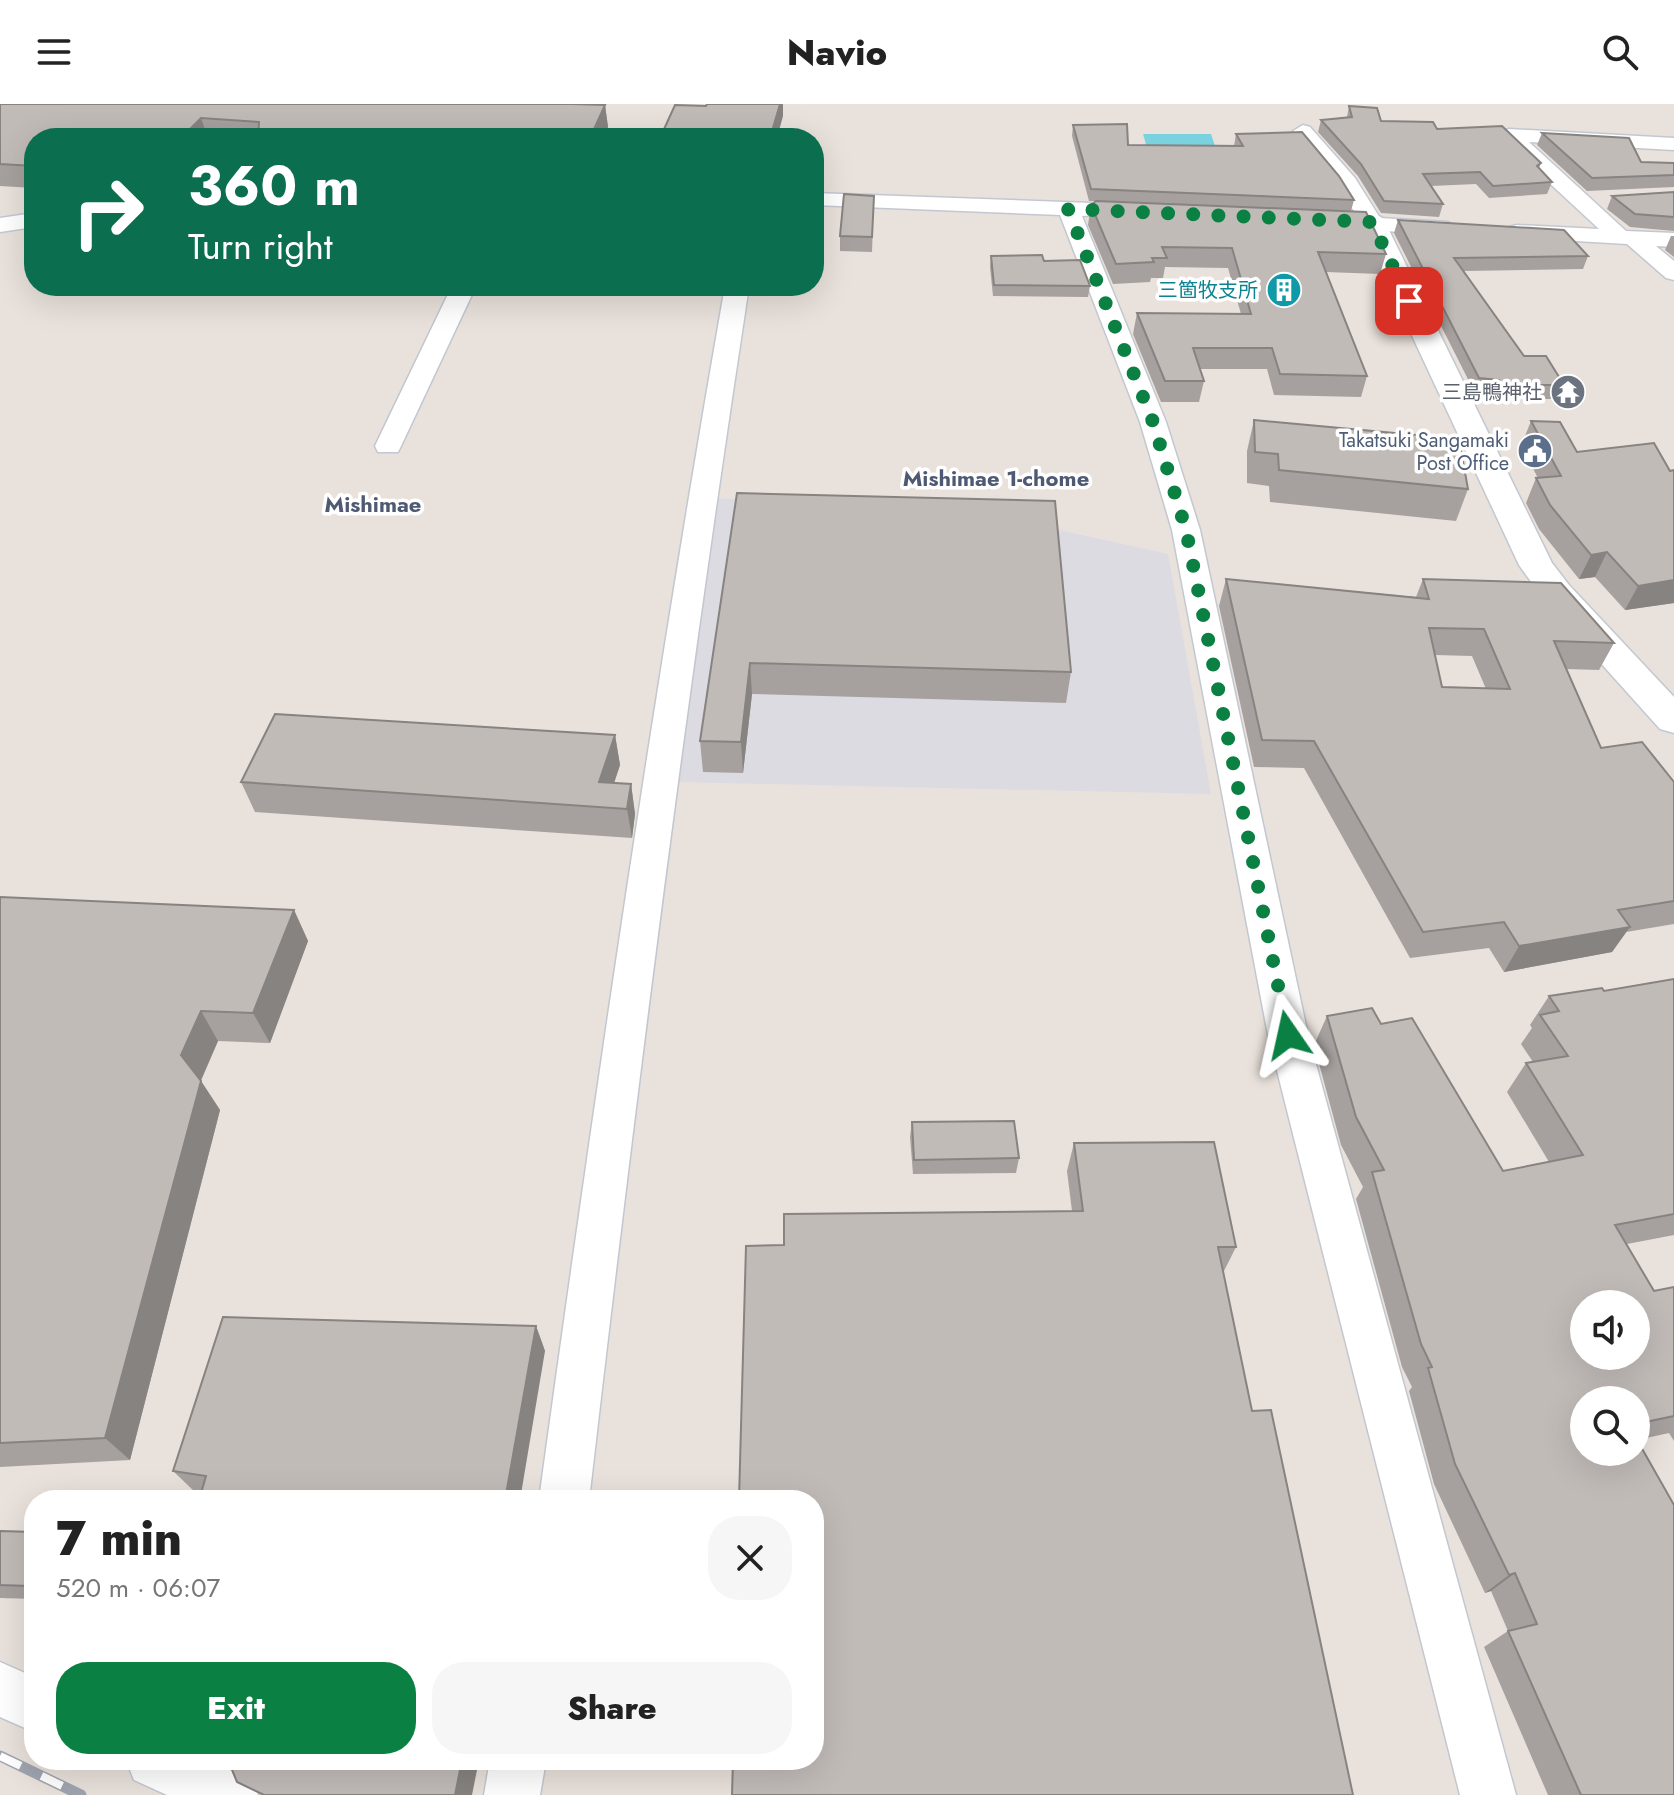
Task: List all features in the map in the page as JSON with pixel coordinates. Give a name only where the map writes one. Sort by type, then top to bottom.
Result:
[{"type":"main road","points":[[1372,222],[1536,565],[1557,593],[1674,720]]},
{"type":"street","points":[[1303,131],[1347,183],[1372,222]]},
{"type":"street","points":[[1674,144],[1509,135],[1584,201],[1674,273]]},
{"type":"street","points":[[824,199],[1113,211]]},
{"type":"street","points":[[1584,201],[1613,199]]},
{"type":"street","points":[[1068,209],[1153,422],[1186,530],[1288,1035],[1488,1795]]},
{"type":"street","points":[[1311,220],[1674,240]]},
{"type":"street","points":[[0,225],[24,221]]},
{"type":"street","points":[[388,446],[459,296]]},
{"type":"street","points":[[565,1490],[633,967],[686,596],[735,296]]},
{"type":"street","points":[[0,1689],[24,1700]]},
{"type":"street","points":[[176,1770],[230,1795]]},
{"type":"street","points":[[512,1795],[516,1770]]},
{"type":"shaded area","points":[[714,498],[991,515],[1168,554],[1211,794],[679,782]]},
{"type":"water","points":[[1143,134],[1211,134],[1217,152],[1148,151]]},
{"type":"building","points":[[0,104],[605,105],[595,128],[259,128],[259,122],[201,118],[191,128],[24,128],[24,165],[0,164]]},
{"type":"building","points":[[780,104],[773,128],[665,128],[675,105]]},
{"type":"building","points":[[1349,106],[1377,108],[1381,121],[1433,122],[1437,129],[1502,126],[1541,163],[1537,166],[1552,182],[1493,186],[1480,172],[1423,174],[1443,204],[1384,201],[1361,164],[1321,120],[1352,117]]},
{"type":"building","points":[[1127,124],[1128,145],[1243,146],[1236,134],[1302,132],[1339,176],[1354,200],[1091,189],[1073,125]]},
{"type":"building","points":[[1542,133],[1629,138],[1641,162],[1674,163],[1674,175],[1592,178]]},
{"type":"building","points":[[1674,192],[1674,217],[1635,214],[1612,196]]},
{"type":"building","points":[[844,194],[874,196],[872,237],[840,236]]},
{"type":"building","points":[[1096,201],[1366,212],[1386,254],[1318,252],[1367,376],[1280,374],[1272,348],[1193,348],[1204,381],[1165,381],[1137,313],[1251,314],[1232,248],[1162,247],[1167,258],[1152,258],[1154,262],[1116,264],[1091,205]]},
{"type":"building","points":[[1398,220],[1564,230],[1588,256],[1454,258],[1524,356],[1546,356],[1564,385],[1502,385],[1499,380],[1479,378]]},
{"type":"building","points":[[1042,255],[1044,261],[1080,260],[1090,286],[994,285],[991,256]]},
{"type":"building","points":[[1254,420],[1459,439],[1468,489],[1279,470],[1278,454],[1255,452]]},
{"type":"building","points":[[1531,421],[1560,422],[1577,452],[1654,443],[1670,471],[1674,470],[1674,580],[1638,586],[1607,552],[1591,555],[1550,505],[1536,478],[1561,476]]},
{"type":"building","points":[[737,493],[1055,501],[1071,672],[750,663],[741,742],[700,741]]},
{"type":"building","points":[[1226,579],[1429,599],[1423,579],[1561,583],[1614,643],[1554,641],[1601,748],[1642,742],[1674,782],[1674,901],[1618,910],[1630,927],[1519,946],[1504,922],[1423,932],[1314,741],[1262,740]],"holes":[[[1429,628],[1484,629],[1510,689],[1442,687]]]},
{"type":"building","points":[[275,714],[615,735],[599,782],[631,784],[627,809],[241,782]]},
{"type":"building","points":[[0,897],[294,910],[253,1013],[201,1011],[181,1055],[201,1081],[105,1438],[0,1443]]},
{"type":"building","points":[[1674,979],[1674,1214],[1615,1225],[1654,1291],[1674,1287],[1674,1416],[1650,1421],[1650,1386],[1570,1386],[1570,1466],[1650,1466],[1650,1463],[1674,1505],[1674,1795],[1581,1795],[1508,1631],[1537,1624],[1515,1573],[1509,1575],[1455,1464],[1428,1368],[1432,1367],[1421,1344],[1372,1172],[1384,1170],[1356,1117],[1327,1016],[1372,1008],[1381,1024],[1412,1018],[1503,1171],[1583,1155],[1526,1063],[1568,1056],[1540,1015],[1559,1011],[1549,996],[1602,988],[1604,991]]},
{"type":"building","points":[[1014,1121],[1019,1158],[914,1160],[912,1122]]},
{"type":"building","points":[[1214,1142],[1236,1247],[1218,1247],[1252,1411],[1271,1410],[1353,1795],[732,1795],[733,1770],[824,1770],[824,1490],[739,1490],[746,1246],[784,1245],[784,1214],[1083,1211],[1074,1143]]},
{"type":"building","points":[[223,1317],[536,1326],[507,1490],[202,1490],[206,1476],[173,1471]]},
{"type":"building","points":[[0,1531],[24,1532],[24,1586],[0,1585]]},
{"type":"building","points":[[232,1770],[460,1770],[455,1795],[264,1795],[237,1782]]},
{"type":"railway","points":[[0,1756],[24,1768]]},
{"type":"railway","points":[[29,1770],[81,1795]]},
{"type":"place","name":"三箇牧支所","points":[[1284,290]]},
{"type":"place","name":"三島鴨神社","points":[[1568,392]]},
{"type":"place","name":"Takatsuki Sangamaki Post Office","points":[[1535,451]]},
{"type":"district","name":"Mishimae 1-chome","points":[[996,478]]},
{"type":"district","name":"Mishimae","points":[[373,504]]},
{"type":"route","points":[[1288,1035],[1186,530],[1153,422],[1068,209],[1372,222],[1409,301]]}]
